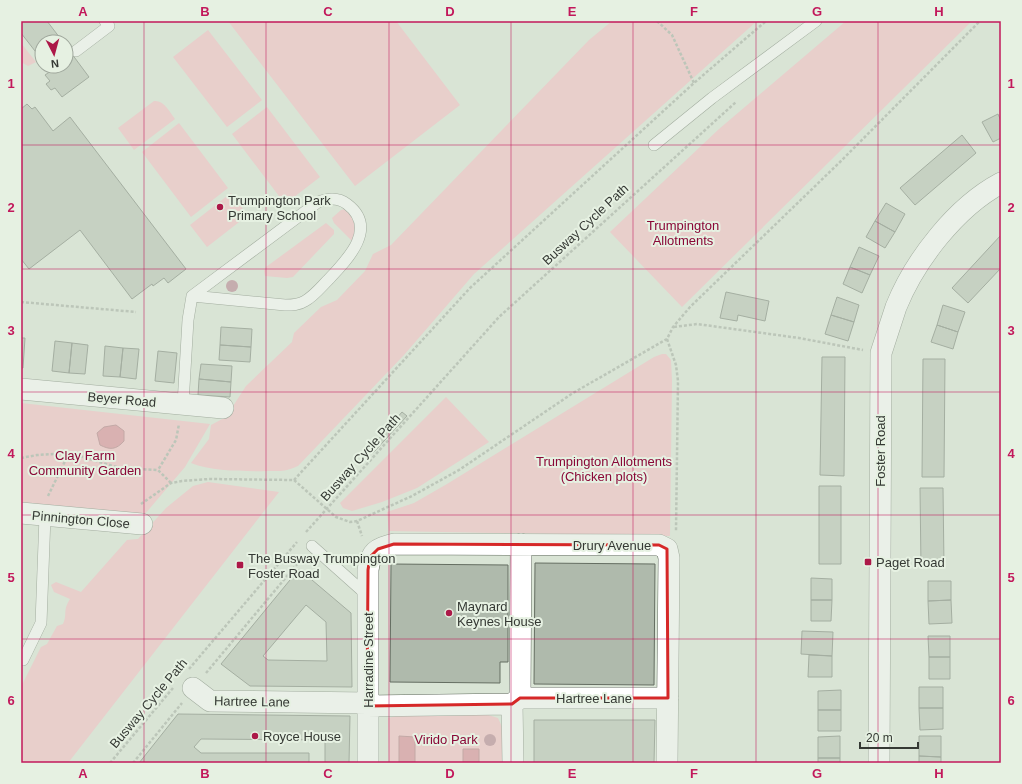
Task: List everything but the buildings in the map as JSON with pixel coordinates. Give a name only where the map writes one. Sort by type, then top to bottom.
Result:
[{"type":"street","name":"Foster Road","points":[[879,763],[881,353],[897,306],[918,264],[952,222],[985,192],[1001,183]]},
{"type":"street","name":"Beyer Road","points":[[21,389],[223,408]]},
{"type":"street","name":"Pinnington Close","points":[[35,515],[134,524]]},
{"type":"street","name":"Drury Avenue","points":[[370,557],[378,549],[394,544],[659,545],[667,549],[669,558],[667,763]]},
{"type":"street","points":[[513,763],[521,544]]},
{"type":"street","name":"Harradine Street","points":[[368,763],[368,596],[370,557]]},
{"type":"street","name":"Hartree Lane","points":[[184,682],[210,701],[367,704],[668,698]]},
{"type":"lane","points":[[76,51],[109,26],[105,21]]},
{"type":"lane","points":[[654,145],[712,98],[816,21]]},
{"type":"lane","points":[[183,404],[192,296],[318,202],[331,198],[338,199],[352,207],[357,215],[361,229],[358,242],[334,273],[305,302],[284,305],[192,296]]},
{"type":"lane","points":[[23,660],[42,623],[35,515]]},
{"type":"lane","points":[[312,546],[368,596]]},
{"type":"path","points":[[657,21],[672,35],[694,83]]},
{"type":"path","points":[[294,480],[470,288],[694,83],[766,21]]},
{"type":"path","points":[[134,524],[127,516],[144,501],[171,484],[203,479],[294,480],[326,509],[342,521],[350,522],[377,513],[459,470],[573,393],[667,339],[674,327],[690,307],[840,162],[980,21]]},
{"type":"path","name":"Busway Cycle Path","points":[[110,763],[184,682],[326,509],[499,317],[738,100]]},
{"type":"path","points":[[21,302],[136,312]]},
{"type":"path","points":[[674,327],[697,324],[726,327],[800,338],[881,353]]},
{"type":"path","points":[[667,339],[676,365],[678,381],[676,532]]},
{"type":"path","points":[[158,470],[176,440],[183,404]]},
{"type":"path","points":[[21,458],[36,455],[69,453],[120,468],[158,470],[171,484]]},
{"type":"path","points":[[35,515],[69,453]]},
{"type":"path","points":[[133,763],[183,703],[181,701],[184,682],[312,546]]},
{"type":"highlighted area","points":[[394,544],[659,545],[667,549],[668,698],[520,698],[512,704],[367,706],[368,570],[370,557],[378,549]]},
{"type":"green space","points":[[228,21],[396,21],[460,105],[355,186]]},
{"type":"green space","points":[[612,21],[757,21],[474,274],[404,355],[298,466],[282,471],[247,471],[223,470],[191,463],[209,439],[211,425],[226,417],[246,386],[292,342],[294,333],[321,307],[337,300],[365,271],[373,254],[391,245],[589,40]]},
{"type":"green space","name":"Trumpington Allotments","points":[[846,21],[972,21],[682,307],[610,232],[719,129]]},
{"type":"green space","points":[[208,30],[262,100],[227,127],[173,57]]},
{"type":"green space","points":[[21,43],[34,59],[34,63],[28,66],[21,62]]},
{"type":"green space","points":[[154,101],[161,102],[175,119],[134,150],[118,128]]},
{"type":"green space","points":[[267,107],[320,177],[285,204],[232,134]]},
{"type":"green space","points":[[179,123],[228,188],[191,217],[142,152]]},
{"type":"green space","points":[[231,193],[243,208],[243,219],[207,247],[190,225]]},
{"type":"green space","points":[[346,209],[355,225],[355,233],[352,241],[334,223],[332,218],[341,210]]},
{"type":"green space","points":[[326,223],[334,230],[334,234],[293,277],[287,278],[265,276],[264,271],[266,267]]},
{"type":"green space","name":"Trumpington Allotments (Chicken plots)","points":[[666,354],[671,360],[672,381],[670,536],[389,531],[387,512],[414,503],[654,357]]},
{"type":"green space","points":[[446,397],[489,442],[417,488],[382,502],[352,511],[343,508],[340,503]]},
{"type":"green space","name":"Clay Farm Community Garden","points":[[21,403],[210,424],[185,467],[139,521],[21,509]]},
{"type":"green space","points":[[208,482],[279,492],[68,763],[21,763],[21,687],[41,647],[47,644],[57,626],[63,624],[66,607],[70,599],[54,592],[51,585],[56,582],[81,592],[127,540],[138,539],[166,508],[193,486]]},
{"type":"green space","name":"Virido Park","points":[[485,714],[498,718],[503,729],[503,763],[389,763],[388,718],[400,715]]},
{"type":"shaded area","points":[[116,425],[124,431],[124,441],[116,448],[107,448],[100,445],[97,433],[104,427]]},
{"type":"shaded area","points":[[399,736],[415,737],[415,763],[399,763]]},
{"type":"shaded area","points":[[463,749],[479,749],[479,763],[463,763]]},
{"type":"place","name":"Trumpington Park Primary School","points":[[220,207]]},
{"type":"place","name":"Paget Road","points":[[868,562]]},
{"type":"place","name":"The Busway Trumpington Foster Road","points":[[240,565]]},
{"type":"place","name":"Maynard Keynes House","points":[[449,613]]},
{"type":"place","name":"Royce House","points":[[255,736]]}]
